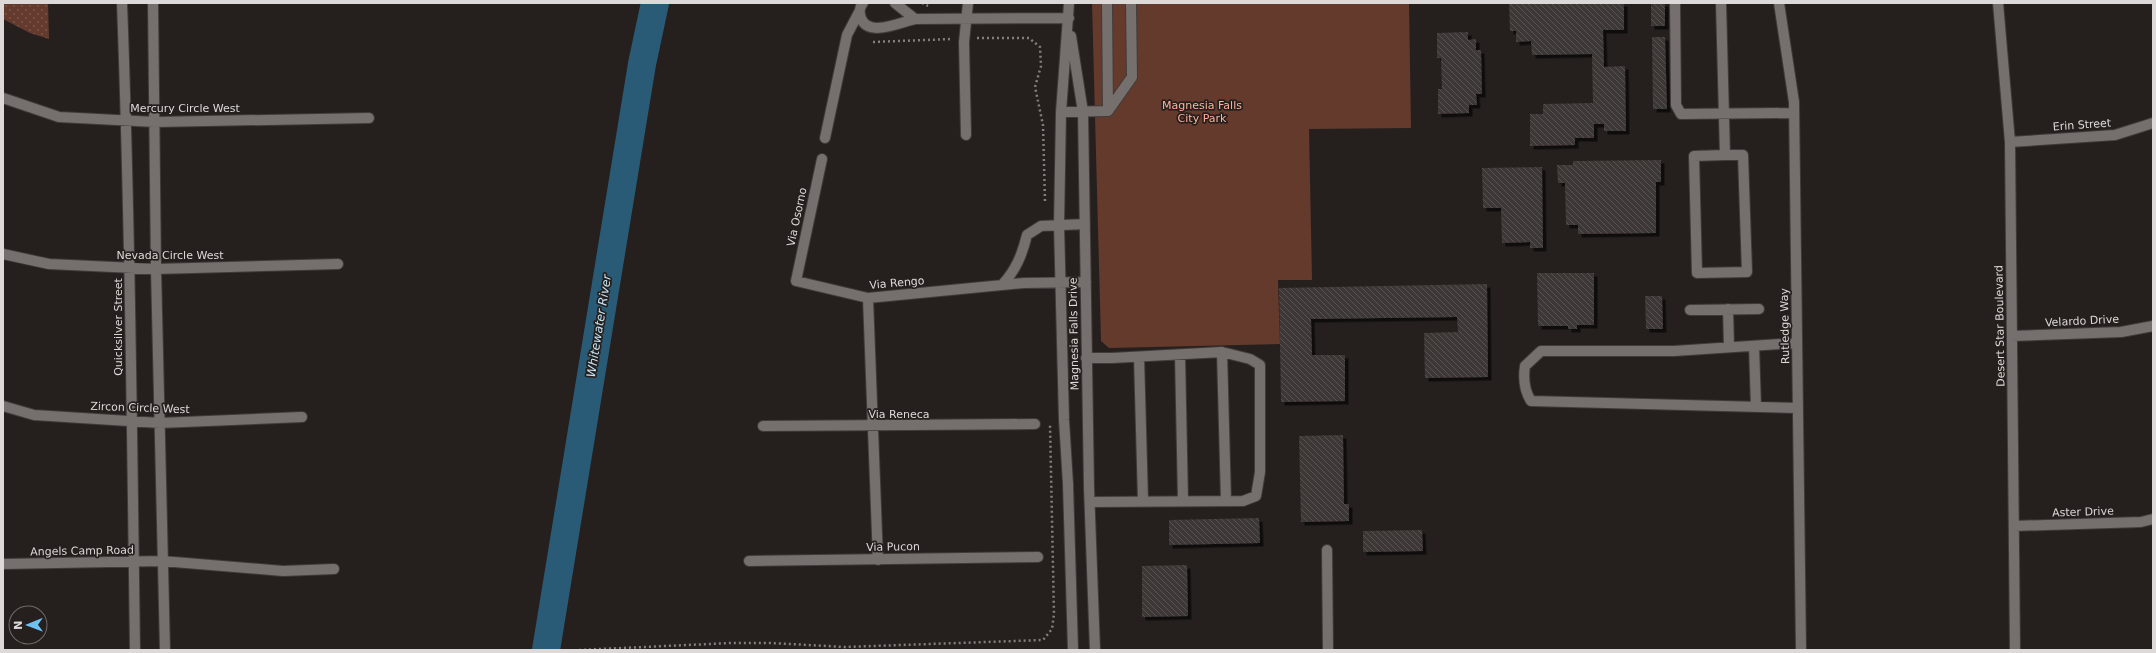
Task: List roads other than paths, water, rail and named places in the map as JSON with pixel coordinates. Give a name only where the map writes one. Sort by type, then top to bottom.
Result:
[{"type":"street","name":"Quicksilver Street","points":[[122,3],[130,268],[130,421],[135,650]]},
{"type":"street","points":[[153,3],[156,122],[156,269],[165,650]]},
{"type":"street","points":[[896,3],[915,19]]},
{"type":"street","points":[[966,135],[964,38],[968,19],[968,3]]},
{"type":"street","name":"Magnesia Falls Drive","points":[[1068,3],[1083,112],[1086,358],[1095,650]]},
{"type":"street","points":[[1107,3],[1108,111]]},
{"type":"street","points":[[1108,111],[1132,77],[1131,3]]},
{"type":"street","points":[[1674,3],[1676,105],[1681,114],[1794,113]]},
{"type":"street","points":[[1721,3],[1725,155]]},
{"type":"street","name":"Rutledge Way","points":[[1779,3],[1794,113],[1801,650]]},
{"type":"street","name":"Desert Star Boulevard","points":[[1998,3],[2010,142],[2015,650]]},
{"type":"street","points":[[861,7],[863,22],[871,28],[881,28],[915,19],[1069,18]]},
{"type":"street","points":[[825,138],[847,35],[861,7]]},
{"type":"street","name":"Magnesia Falls Drive","points":[[1069,18],[1061,112],[1059,225],[1073,650]]},
{"type":"street","name":"Mercury Circle West","points":[[3,98],[59,117],[156,122],[369,118]]},
{"type":"street","points":[[1061,112],[1108,111]]},
{"type":"street","name":"Erin Street","points":[[2010,142],[2115,135],[2153,123]]},
{"type":"street","points":[[1725,155],[1743,155],[1747,272],[1698,273],[1694,156],[1725,155]]},
{"type":"street","name":"Via Osorno","points":[[796,281],[822,159]]},
{"type":"street","points":[[1002,285],[1013,273],[1022,254],[1027,235],[1041,226],[1085,224]]},
{"type":"street","name":"Nevada Circle West","points":[[3,254],[50,264],[156,269],[338,264]]},
{"type":"street","name":"Via Rengo","points":[[796,281],[868,298],[1002,285],[1086,282]]},
{"type":"street","points":[[868,298],[878,560]]},
{"type":"street","points":[[1728,309],[1729,347]]},
{"type":"street","points":[[1690,310],[1759,309]]},
{"type":"street","name":"Velardo Drive","points":[[2012,336],[2121,332],[2153,326]]},
{"type":"street","points":[[1797,343],[1674,350],[1541,351],[1525,366],[1525,392],[1531,402],[1798,408]]},
{"type":"street","points":[[1754,346],[1756,407]]},
{"type":"street","points":[[1086,358],[1139,357],[1222,352],[1250,359],[1260,366],[1260,472],[1256,496],[1243,501],[1090,502]]},
{"type":"street","points":[[1222,352],[1226,501]]},
{"type":"street","points":[[1180,355],[1183,501]]},
{"type":"street","points":[[1139,357],[1143,502]]},
{"type":"street","name":"Zircon Circle West","points":[[3,406],[34,414],[160,423],[302,417]]},
{"type":"street","name":"Via Reneca","points":[[763,426],[1035,424]]},
{"type":"street","name":"Aster Drive","points":[[2014,526],[2141,522],[2153,519]]},
{"type":"street","points":[[1327,550],[1328,650]]},
{"type":"street","name":"Via Pucon","points":[[749,561],[1038,557]]},
{"type":"street","name":"Angels Camp Road","points":[[3,564],[162,561],[283,571],[334,569]]},
{"type":"waterway","name":"Whitewater River","points":[[546,650],[642,64],[655,3]]},
{"type":"park label","name":"Magnesia Falls City Park","points":[[1202,111]]}]
